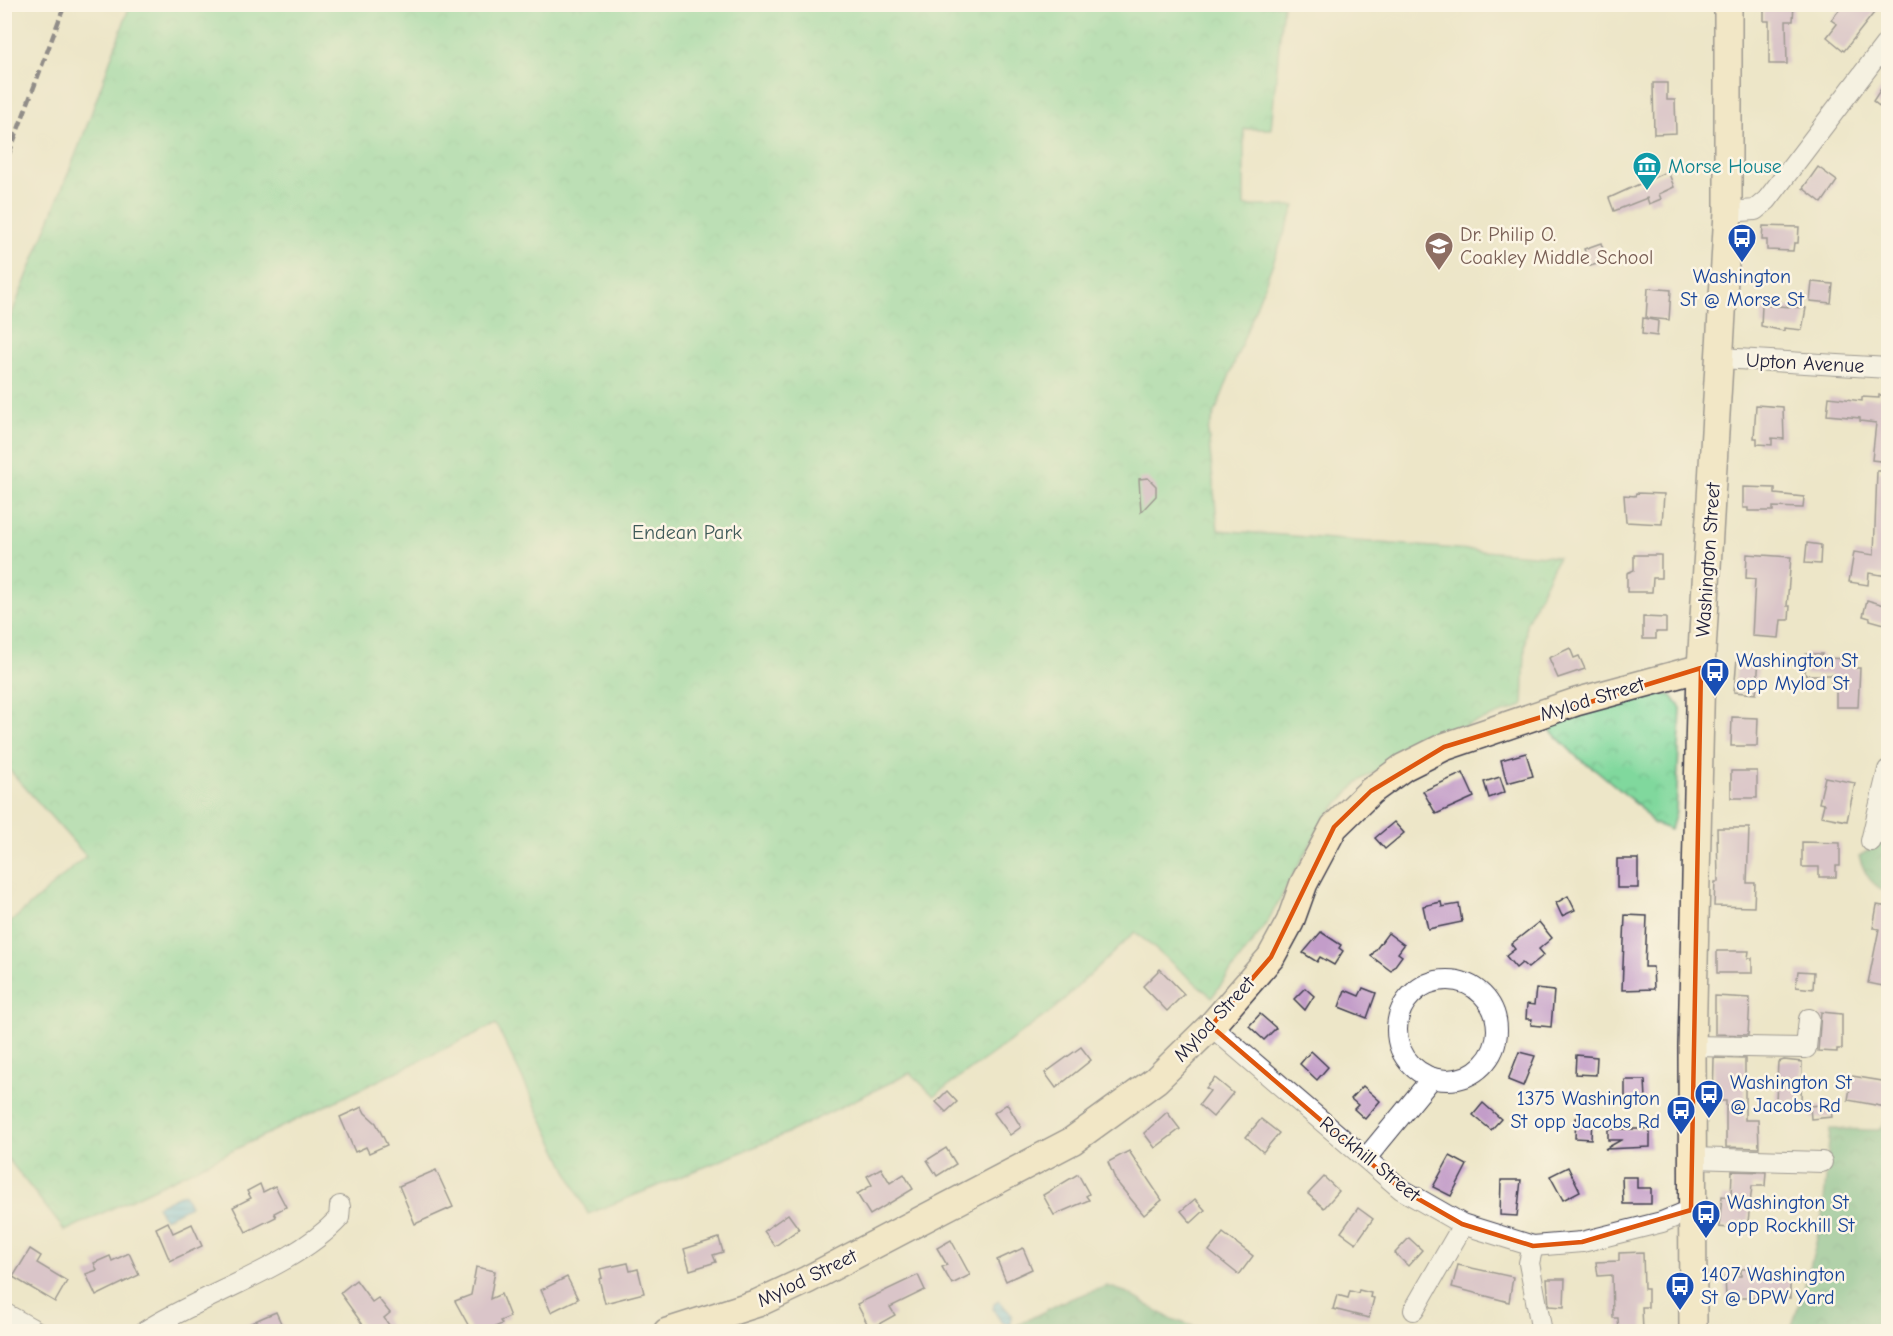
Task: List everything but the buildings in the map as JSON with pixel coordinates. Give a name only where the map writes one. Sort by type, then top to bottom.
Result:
[{"type":"main road","name":"Washington Street","points":[[1693,1332],[1692,1046],[1701,668],[1728,212],[1728,4]]},
{"type":"main road","name":"Mylod Street","points":[[668,1332],[758,1303],[807,1280],[1072,1141],[1156,1080],[1211,1026],[1270,957],[1290,922],[1304,883],[1334,827],[1371,791],[1404,767],[1444,747],[1576,702],[1701,668]]},
{"type":"street","points":[[1728,212],[1755,210],[1767,200],[1888,41]]},
{"type":"street","name":"Upton Avenue","points":[[1721,358],[1888,368]]},
{"type":"street","points":[[1871,841],[1888,770]]},
{"type":"street","points":[[1447,980],[1463,982],[1478,990],[1490,1003],[1497,1019],[1495,1045],[1481,1067],[1467,1077],[1450,1080],[1432,1078],[1418,1071],[1407,1060],[1399,1046],[1397,1031],[1399,1015],[1406,1001],[1417,990],[1431,982],[1447,980]]},
{"type":"street","points":[[1692,1046],[1806,1048],[1809,1019]]},
{"type":"street","name":"Rockhill Street","points":[[1211,1026],[1367,1157],[1401,1189],[1463,1225],[1533,1246],[1582,1242],[1662,1222],[1691,1210]]},
{"type":"street","points":[[1367,1157],[1432,1078]]},
{"type":"street","points":[[1693,1158],[1822,1162]]},
{"type":"street","points":[[144,1332],[172,1314],[308,1247],[339,1218],[340,1206]]},
{"type":"street","points":[[1414,1310],[1463,1225]]},
{"type":"street","points":[[1533,1246],[1529,1263],[1542,1332]]},
{"type":"street","points":[[4,1313],[38,1332]]},
{"type":"highlighted area","points":[[1701,668],[1691,1210],[1582,1242],[1533,1246],[1505,1240],[1462,1224],[1401,1189],[1211,1026],[1271,957],[1334,827],[1371,791],[1444,747]]},
{"type":"green space","name":"Endean Park","points":[[130,5],[1283,5],[1271,129],[1244,129],[1244,206],[1295,206],[1208,431],[1218,530],[1558,557],[1526,624],[1523,706],[1425,740],[1358,782],[1325,818],[1266,924],[1212,997],[1135,932],[1053,1010],[934,1096],[910,1073],[779,1137],[588,1214],[496,1024],[65,1231],[5,1155],[4,928],[86,856],[5,765],[5,331],[85,131]]},
{"type":"green space","points":[[1657,693],[1671,695],[1681,708],[1676,811],[1671,830],[1653,823],[1639,806],[1595,769],[1579,759],[1545,725]]},
{"type":"green space","points":[[1880,843],[1888,844],[1888,893],[1869,879],[1859,856]]},
{"type":"green space","points":[[1888,1117],[1888,1331],[1790,1332],[1810,1268],[1823,1213],[1830,1129],[1879,1130]]},
{"type":"green space","points":[[1107,1286],[1128,1293],[1169,1318],[1207,1331],[1006,1331],[1064,1301]]},
{"type":"water","points":[[184,1193],[190,1206],[164,1219],[157,1206]]},
{"type":"water","points":[[999,1301],[1012,1315],[1011,1324],[1002,1323],[993,1309],[994,1304]]},
{"type":"railway","points":[[4,167],[65,4]]},
{"type":"place","name":"Morse House","points":[[1647,192]]},
{"type":"place","name":"Washington St @ Morse St","points":[[1742,264]]},
{"type":"place","name":"Dr. Philip O. Coakley Middle School","points":[[1439,272]]},
{"type":"place","name":"Washington St opp Mylod St","points":[[1715,698]]},
{"type":"place","name":"Washington St @ Jacobs Rd","points":[[1709,1120]]},
{"type":"place","name":"1375 Washington St opp Jacobs Rd","points":[[1681,1136]]},
{"type":"place","name":"Washington St opp Rockhill St","points":[[1706,1240]]},
{"type":"place","name":"1407 Washington St @ DPW Yard","points":[[1680,1312]]}]
